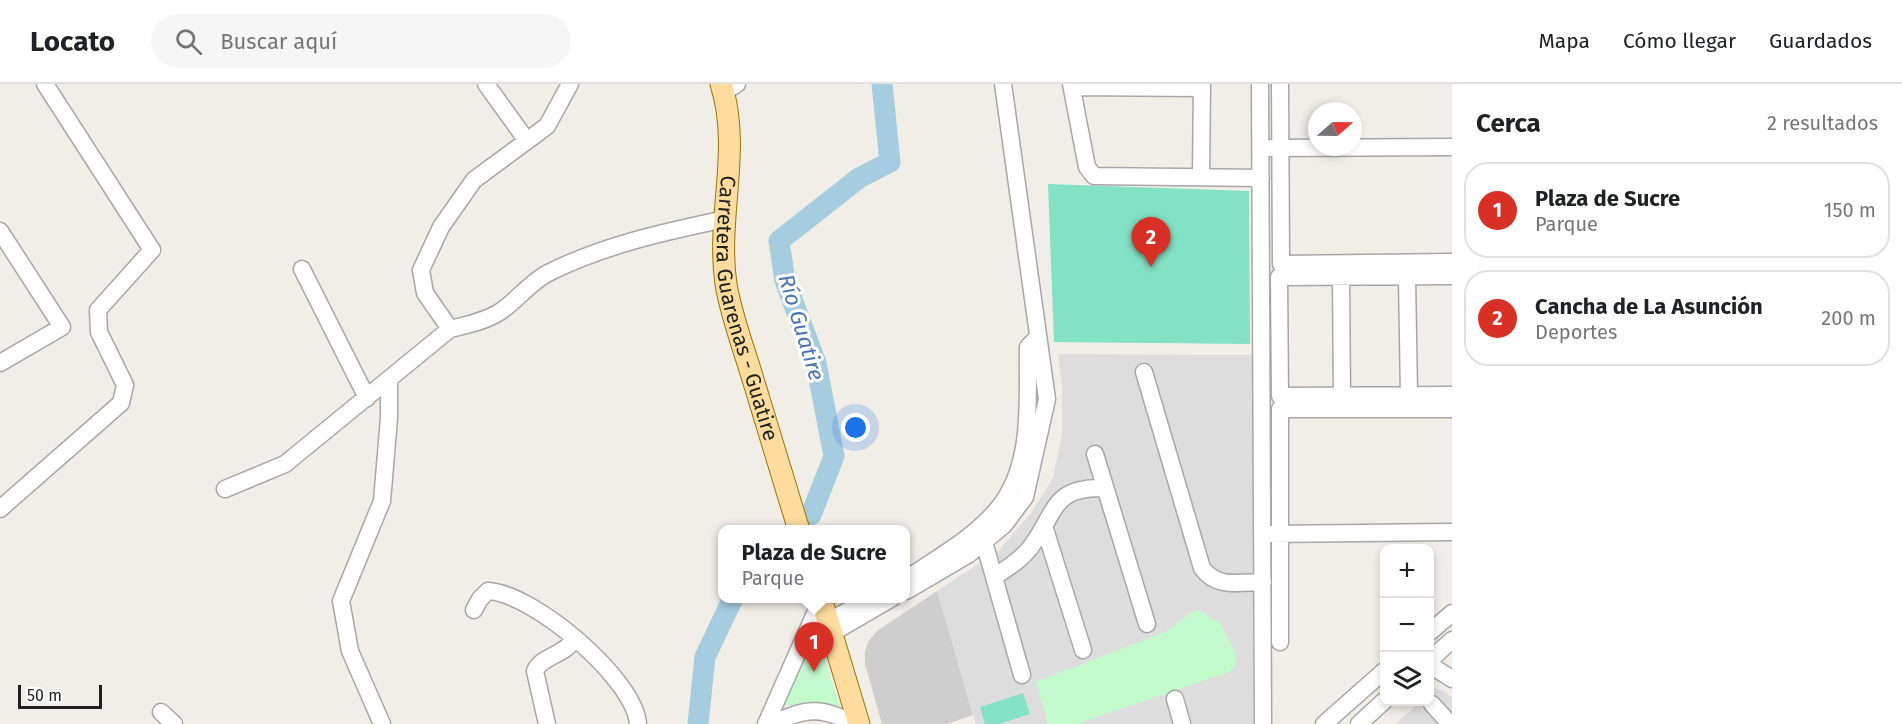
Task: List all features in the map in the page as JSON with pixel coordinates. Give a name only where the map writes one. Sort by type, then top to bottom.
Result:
[{"type":"main road","name":"Carretera Guarenas - Guatire","points":[[727,87],[730,133],[725,259],[729,298],[798,525]]},
{"type":"main road","points":[[822,603],[859,724]]},
{"type":"street","points":[[0,509],[121,403],[125,385],[99,332],[98,310],[152,250],[45,84]]},
{"type":"street","points":[[486,84],[527,141]]},
{"type":"street","points":[[450,329],[425,293],[421,270],[441,227],[474,180],[547,126],[570,84]]},
{"type":"street","points":[[910,589],[969,554],[984,542],[1004,525],[1025,496],[1047,399],[1003,84]]},
{"type":"street","points":[[1260,84],[1261,178],[1271,337],[1280,396],[1452,395]]},
{"type":"street","points":[[1280,84],[1281,264],[1452,262]]},
{"type":"street","points":[[1201,177],[1202,86],[1071,86],[1086,168],[1094,176],[1261,178]]},
{"type":"street","points":[[1261,149],[1452,147]]},
{"type":"street","points":[[225,489],[285,464],[450,329],[479,321],[499,312],[546,274],[604,249],[725,219]]},
{"type":"street","points":[[0,231],[62,327],[0,363]]},
{"type":"street","points":[[302,268],[366,398]]},
{"type":"street","points":[[1263,724],[1263,534],[1271,337],[1279,278],[1452,276]]},
{"type":"street","points":[[1407,277],[1409,395]]},
{"type":"street","points":[[1341,278],[1342,396]]},
{"type":"street","points":[[910,576],[974,531],[1000,506],[1017,475],[1027,428],[1028,347],[1038,337]]},
{"type":"street","points":[[1144,372],[1202,568],[1213,580],[1220,582],[1263,582]]},
{"type":"street","points":[[382,724],[350,651],[340,602],[382,501],[389,418],[389,380]]},
{"type":"street","points":[[1280,642],[1280,409],[1452,409]]},
{"type":"street","points":[[1095,454],[1147,624]]},
{"type":"street","points":[[993,577],[1019,560],[1031,547],[1058,504],[1068,493],[1079,489],[1105,488]]},
{"type":"street","points":[[1044,526],[1083,650]]},
{"type":"street","points":[[1263,534],[1452,532]]},
{"type":"street","points":[[984,542],[1022,675]]},
{"type":"street","points":[[474,610],[480,598],[488,591],[519,601],[545,615],[575,638],[616,681],[634,706],[638,724]]},
{"type":"street","points":[[766,724],[819,603]]},
{"type":"street","points":[[830,627],[865,603]]},
{"type":"street","points":[[830,627],[881,603]]},
{"type":"street","points":[[1434,629],[1452,613]]},
{"type":"street","points":[[547,724],[535,671],[540,663],[571,645],[575,638]]},
{"type":"street","points":[[1434,668],[1452,679]]},
{"type":"street","points":[[1324,724],[1380,675]]},
{"type":"street","points":[[1175,699],[1182,724]]},
{"type":"street","points":[[1359,724],[1380,704]]},
{"type":"street","points":[[1434,706],[1450,724]]},
{"type":"street","points":[[774,724],[802,712],[817,711],[832,713],[854,724]]},
{"type":"street","points":[[161,712],[174,724]]},
{"type":"shaded area","points":[[1058,354],[1253,355],[1253,724],[976,724],[937,591],[999,550],[1031,513],[1053,478],[1062,433],[1062,386]]},
{"type":"shaded area","points":[[937,591],[973,715],[947,724],[882,724],[865,664],[868,642],[877,631]]},
{"type":"shaded area","points":[[1434,689],[1444,691],[1452,698],[1452,724],[1395,724],[1415,706],[1434,706]]},
{"type":"green space","points":[[1048,184],[1249,191],[1250,344],[1054,342]]},
{"type":"green space","points":[[1199,610],[1220,623],[1236,654],[1235,667],[1229,672],[1077,724],[1048,724],[1036,682],[1165,632],[1190,613]]},
{"type":"green space","points":[[818,639],[840,706],[781,705]]},
{"type":"green space","points":[[1023,693],[1030,714],[999,724],[985,724],[980,707]]},
{"type":"waterway","name":"Río Guatire","points":[[811,515],[834,456],[816,363],[785,281],[779,241],[859,178],[890,162],[882,84]]},
{"type":"waterway","name":"Río Guatire","points":[[698,724],[705,657],[731,603]]},
{"type":"place","name":"Cancha de La Asunción","points":[[1151,267]]},
{"type":"place","name":"Plaza de Sucre","points":[[814,672]]}]
